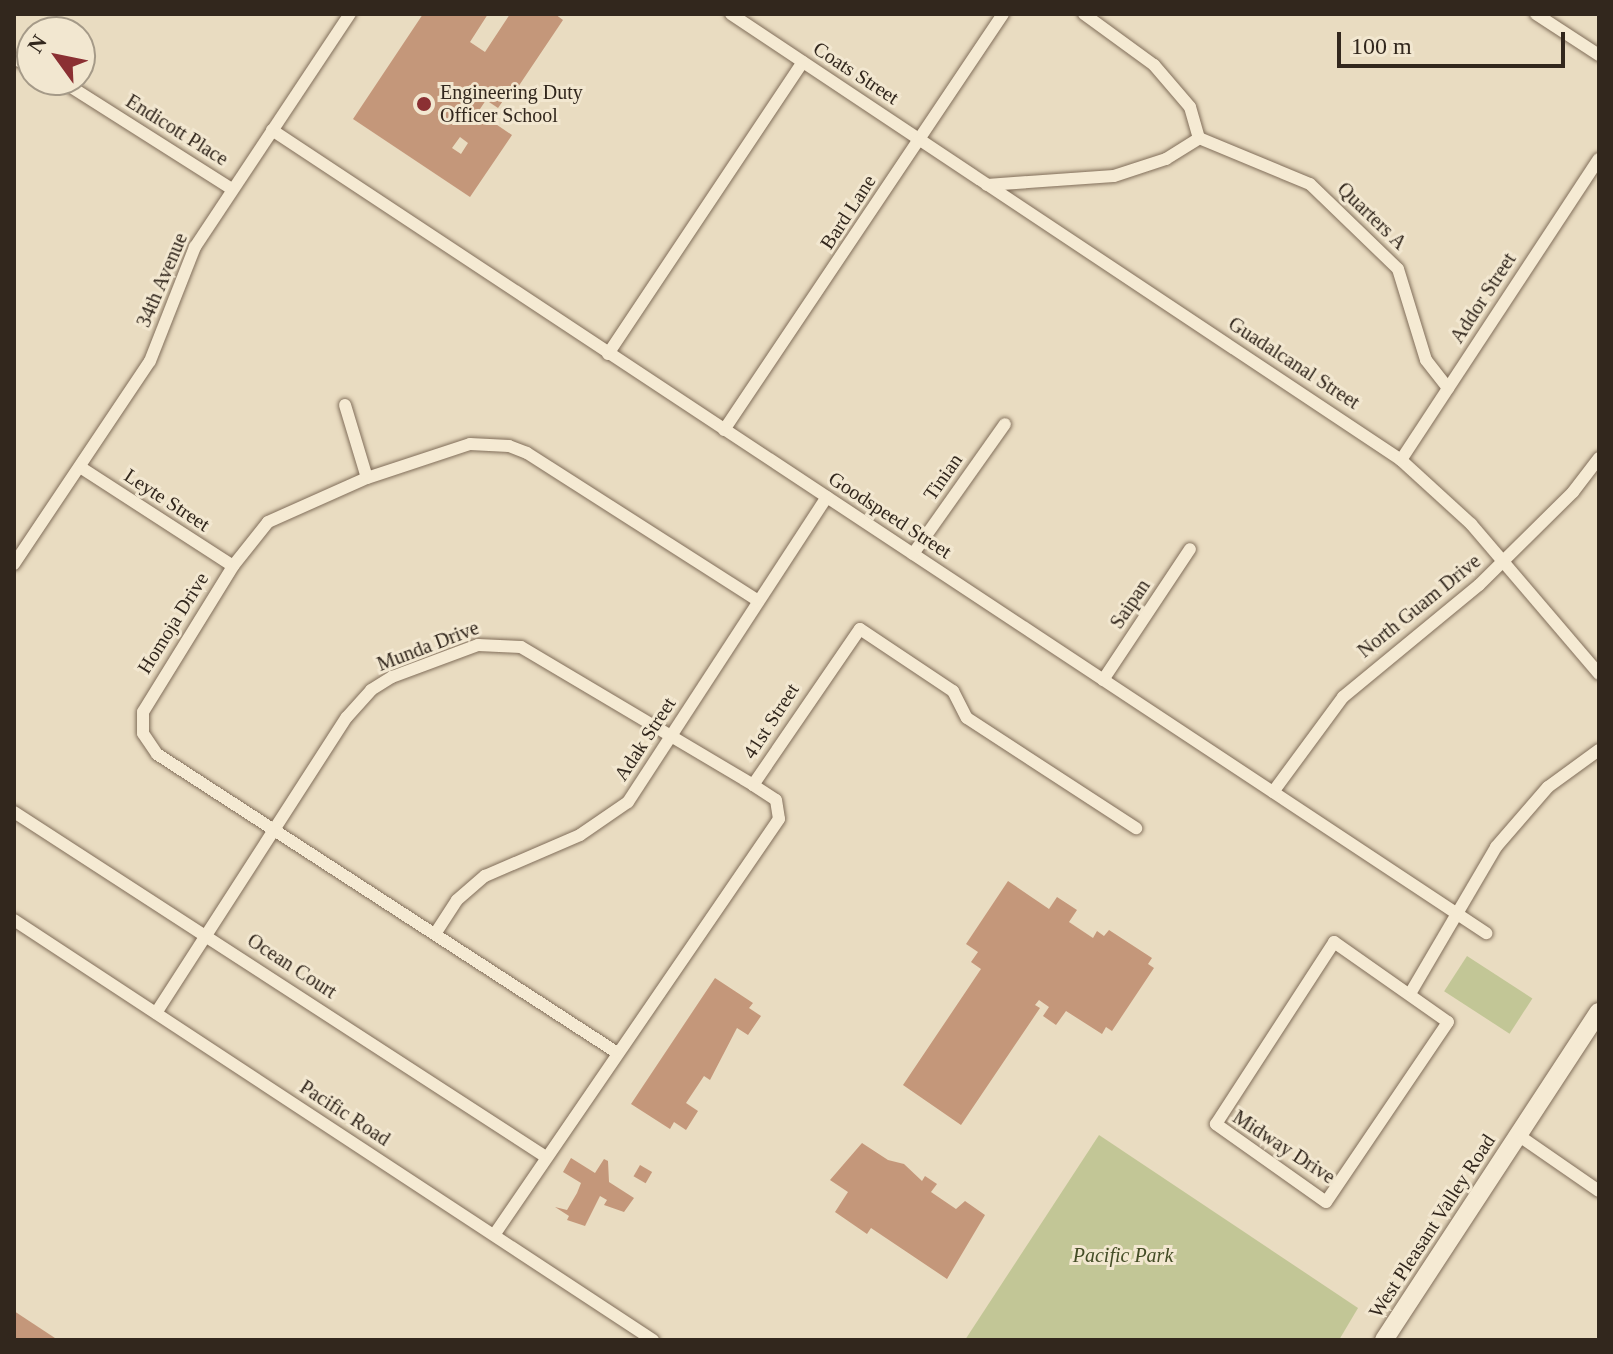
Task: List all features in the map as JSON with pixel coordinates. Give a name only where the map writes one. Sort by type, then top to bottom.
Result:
[{"type":"street","name":"34th Avenue","points":[[14,564],[150,361],[185,267],[232,189],[350,14]]},
{"type":"street","name":"Coats Street","points":[[731,14],[919,139]]},
{"type":"street","name":"Bard Lane","points":[[724,430],[1003,14]]},
{"type":"street","points":[[987,185],[1114,176],[1166,159],[1199,138],[1190,107],[1154,65],[1084,14]]},
{"type":"street","points":[[1536,14],[1599,55]]},
{"type":"street","points":[[608,354],[803,62]]},
{"type":"street","name":"Endicott Place","points":[[85,96],[232,189]]},
{"type":"street","name":"Goodspeed Street","points":[[272,130],[1486,933]]},
{"type":"street","name":"Quarters A","points":[[1199,138],[1310,184],[1385,252],[1398,269],[1426,360],[1448,388]]},
{"type":"street","name":"Guadalcanal Street","points":[[919,139],[1401,460],[1448,501],[1599,674]]},
{"type":"street","name":"Addor Street","points":[[1401,460],[1599,159]]},
{"type":"street","points":[[345,405],[367,478]]},
{"type":"street","name":"Tinian","points":[[913,554],[1005,424]]},
{"type":"street","name":"Homoja Drive","points":[[616,1052],[157,754],[142,724],[146,704],[233,566],[258,532],[279,515],[367,478],[470,444],[509,446],[535,458],[757,600]]},
{"type":"street","name":"North Guam Drive","points":[[1273,792],[1353,687],[1503,562],[1573,492],[1599,458]]},
{"type":"street","name":"Leyte Street","points":[[80,467],[233,566]]},
{"type":"street","name":"Adak Street","points":[[435,934],[457,900],[485,876],[580,835],[615,813],[639,789],[757,600],[827,497]]},
{"type":"street","name":"Saipan","points":[[1103,680],[1190,549]]},
{"type":"street","name":"41st Street","points":[[494,1235],[616,1052],[779,819],[776,800],[753,785],[860,629],[953,691],[967,718],[1136,828]]},
{"type":"street","name":"Munda Drive","points":[[156,1013],[347,717],[371,690],[392,677],[478,645],[508,643],[530,651],[753,785]]},
{"type":"street","points":[[1411,992],[1460,916],[1496,847],[1528,807],[1599,750]]},
{"type":"street","name":"Ocean Court","points":[[14,812],[208,934],[546,1157]]},
{"type":"street","name":"Pacific Road","points":[[14,920],[653,1340]]},
{"type":"street","name":"Midway Drive","points":[[1334,942],[1411,992],[1448,1022],[1331,1201],[1217,1130],[1216,1124],[1334,942]]},
{"type":"street","name":"West Pleasant Valley Road","points":[[1384,1340],[1599,1012]]},
{"type":"street","points":[[1518,1135],[1599,1191]]},
{"type":"green space","points":[[1467,956],[1532,998],[1510,1034],[1444,991]]},
{"type":"green space","name":"Pacific Park","points":[[1099,1135],[1358,1308],[1339,1340],[965,1340]]},
{"type":"building","name":"Engineering Duty Officer School","points":[[423,14],[488,14],[470,42],[485,52],[510,14],[555,14],[563,20],[518,87],[514,85],[498,108],[486,100],[478,112],[512,135],[470,197],[353,119]],"holes":[[[460,137],[468,143],[461,154],[452,148]]]},
{"type":"building","points":[[1008,881],[1049,909],[1057,897],[1077,910],[1069,922],[1093,938],[1097,931],[1104,936],[1109,930],[1152,958],[1148,964],[1154,968],[1112,1031],[1106,1027],[1102,1034],[1066,1011],[1056,1025],[1043,1016],[1049,1007],[1039,1000],[1035,1005],[1040,1008],[961,1125],[903,1085],[981,969],[971,962],[978,952],[966,944]]},
{"type":"building","points":[[715,978],[753,1003],[749,1008],[761,1016],[748,1035],[737,1028],[710,1080],[704,1076],[686,1103],[698,1111],[686,1130],[674,1122],[670,1129],[631,1104]]},
{"type":"building","points":[[862,1143],[888,1160],[904,1164],[922,1181],[925,1176],[937,1184],[931,1192],[956,1209],[965,1201],[985,1215],[947,1279],[871,1228],[867,1234],[835,1212],[848,1192],[830,1180]]},
{"type":"building","points":[[571,1158],[595,1173],[604,1159],[608,1161],[609,1182],[634,1198],[624,1212],[604,1205],[607,1200],[600,1196],[585,1226],[567,1220],[569,1216],[555,1207],[567,1210],[581,1183],[563,1172]]},
{"type":"building","points":[[640,1165],[652,1172],[646,1183],[634,1176]]},
{"type":"building","points":[[14,1311],[58,1340],[14,1340]]},
{"type":"place","name":"Engineering Duty Officer School","points":[[424,104]]}]
